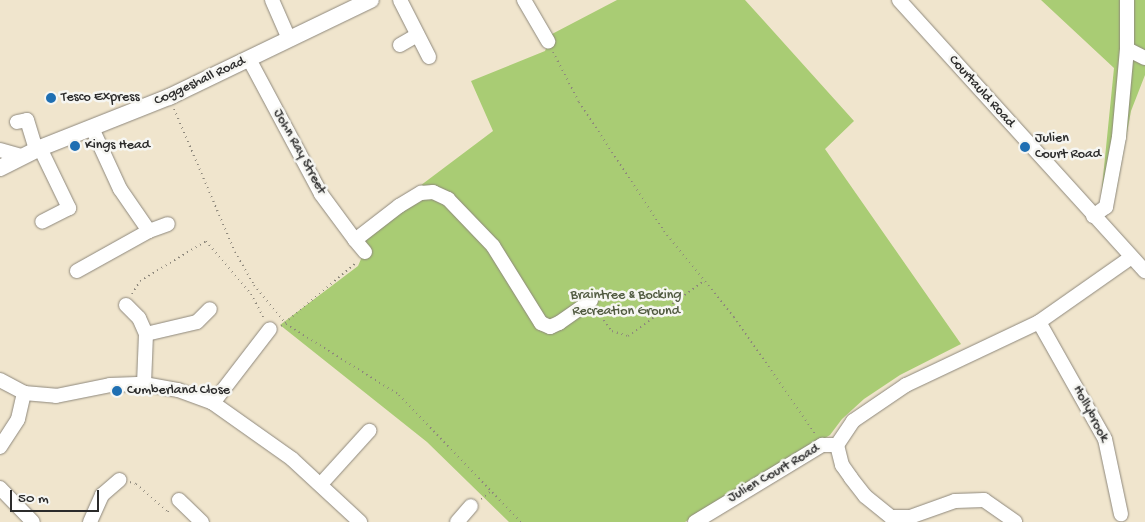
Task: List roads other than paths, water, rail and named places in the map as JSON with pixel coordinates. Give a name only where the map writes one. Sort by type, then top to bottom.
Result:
[{"type":"main road","name":"Coggeshall Road","points":[[0,168],[21,156],[169,98],[371,0]]},
{"type":"street","points":[[272,0],[289,40]]},
{"type":"street","points":[[400,0],[429,57]]},
{"type":"street","points":[[524,0],[548,41]]},
{"type":"street","name":"Courtauld Road","points":[[899,0],[1130,258],[1145,272]]},
{"type":"street","points":[[1093,216],[1106,206],[1123,108],[1127,49],[1127,0]]},
{"type":"street","points":[[400,45],[417,35]]},
{"type":"street","points":[[1127,49],[1145,60]]},
{"type":"street","name":"John Ray Street","points":[[249,59],[321,194],[365,252]]},
{"type":"street","points":[[1125,64],[1145,60]]},
{"type":"street","points":[[17,122],[27,120],[38,149],[69,208],[42,222]]},
{"type":"street","points":[[92,128],[120,189],[148,231]]},
{"type":"street","points":[[0,150],[21,156]]},
{"type":"street","points":[[355,240],[399,206],[421,193],[433,192],[448,199],[493,246],[542,323],[550,327],[560,323],[591,301]]},
{"type":"street","points":[[78,271],[148,231],[168,224]]},
{"type":"street","name":"Julien Court Road","points":[[695,522],[822,445],[837,445],[853,421],[906,385],[1038,322],[1130,258]]},
{"type":"street","points":[[126,305],[139,318],[146,334],[144,384]]},
{"type":"street","points":[[146,334],[197,322],[210,309]]},
{"type":"street","name":"Hollybrook","points":[[1038,322],[1105,439],[1121,514]]},
{"type":"street","points":[[212,403],[270,329]]},
{"type":"street","points":[[0,380],[24,393],[56,396],[110,385],[144,384],[178,390],[212,403],[266,438],[321,484],[360,522]]},
{"type":"street","points":[[0,447],[18,419],[24,393]]},
{"type":"street","points":[[321,484],[370,431]]},
{"type":"street","points":[[837,445],[842,465],[878,516],[910,517],[955,502],[984,500],[1015,522]]},
{"type":"street","points":[[90,522],[102,495],[119,480]]},
{"type":"street","points":[[0,488],[33,522]]},
{"type":"street","points":[[179,500],[202,522]]},
{"type":"street","points":[[457,522],[471,506]]},
{"type":"place","name":"Tesco Express","points":[[51,98]]},
{"type":"place","name":"Kings Head","points":[[75,146]]},
{"type":"place","name":"Julien Court Road","points":[[1025,147]]},
{"type":"place","name":"Cumberland Close","points":[[117,391]]},
{"type":"park label","name":"Braintree & Bocking Recreation Ground","points":[[626,304]]}]
